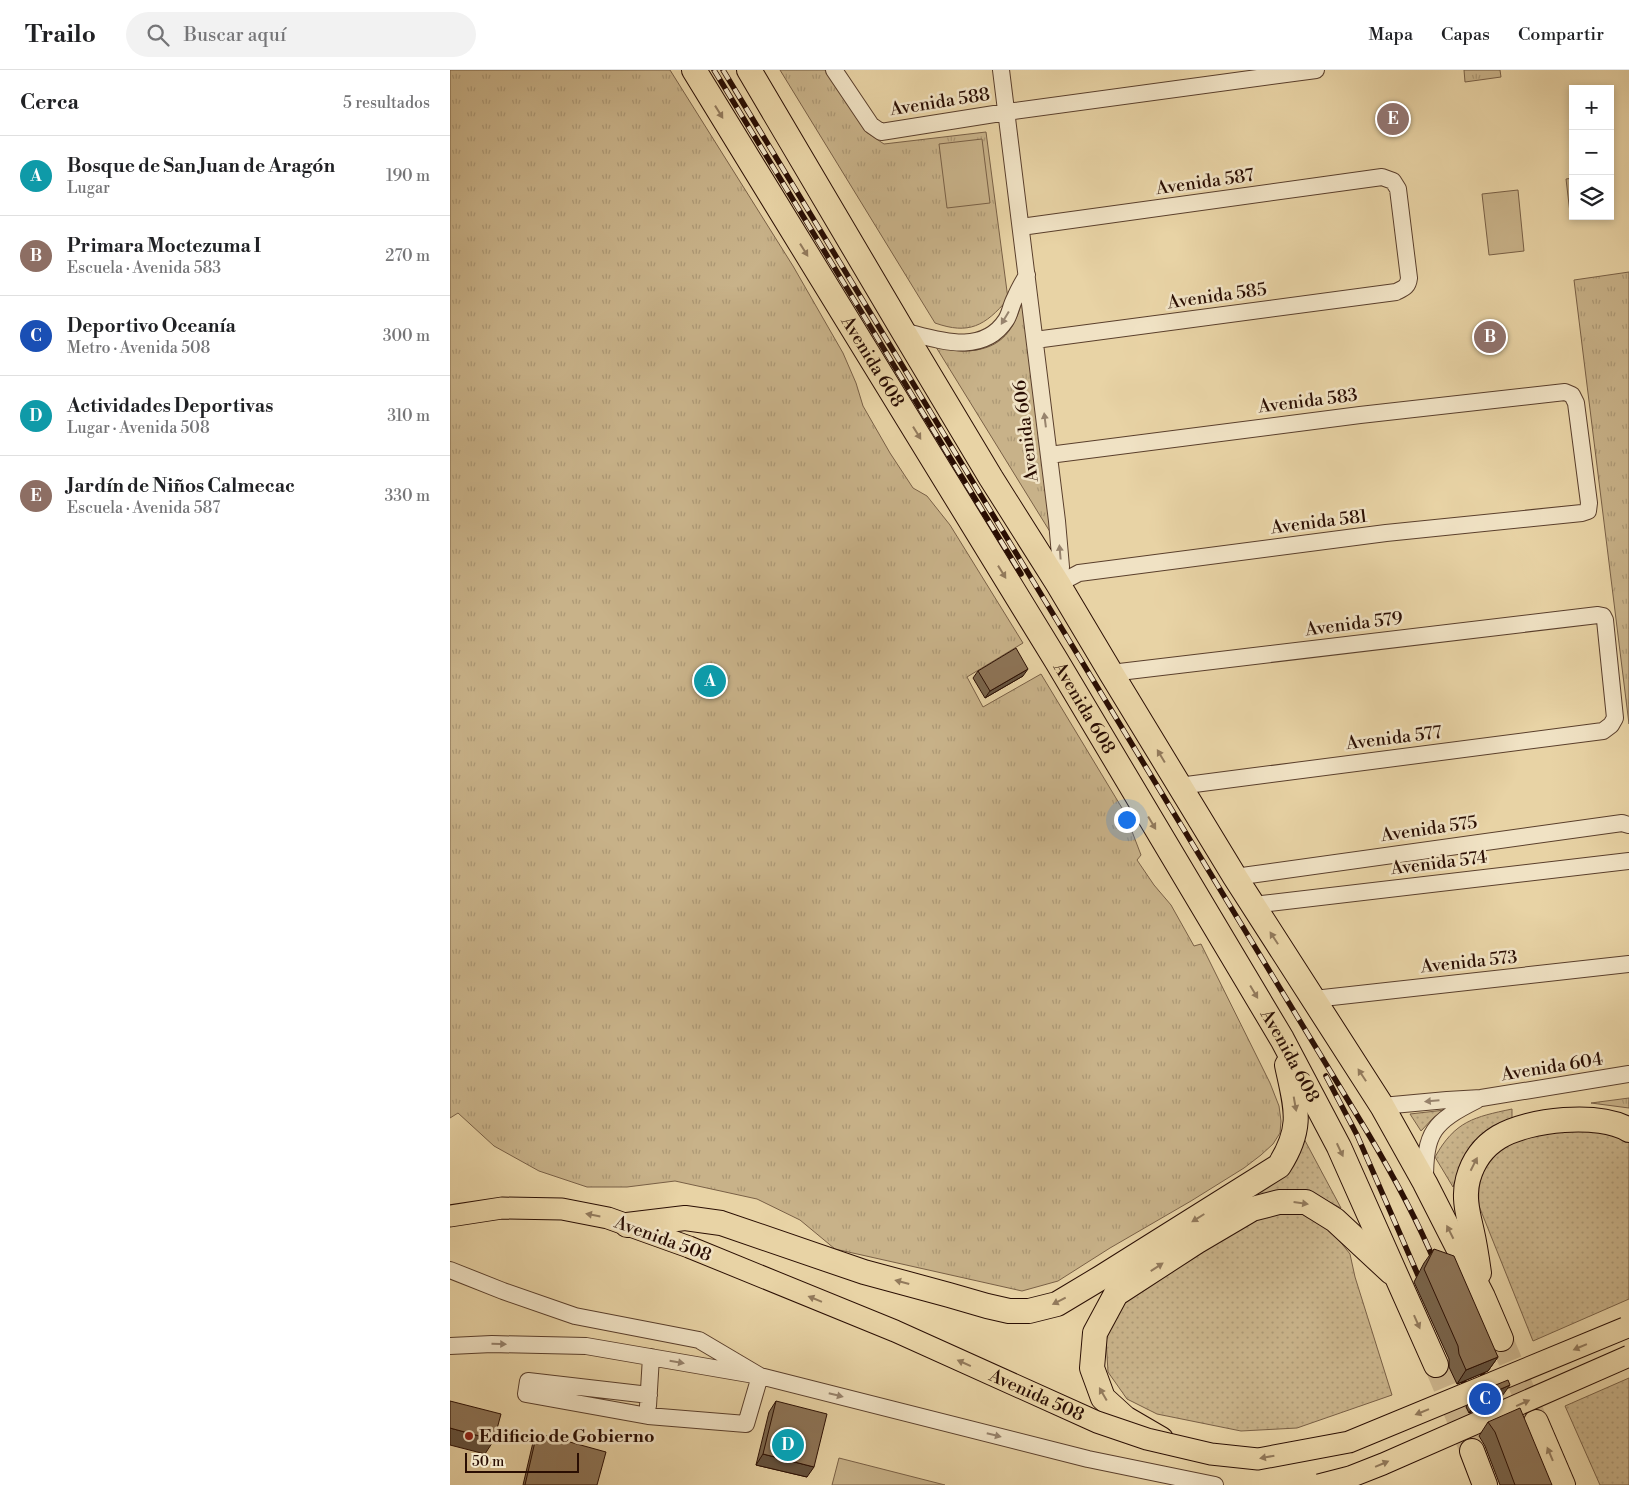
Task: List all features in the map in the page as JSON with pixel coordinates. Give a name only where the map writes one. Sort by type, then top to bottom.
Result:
[{"type":"highway","name":"Avenida 608","points":[[694,70],[1056,660],[1282,1039],[1339,1147],[1436,1365]]},
{"type":"highway","points":[[749,70],[991,478],[1058,584],[1179,786],[1382,1106],[1425,1183],[1483,1297],[1501,1339]]},
{"type":"highway","points":[[627,1225],[686,1218],[721,1224],[864,1272],[987,1306],[1009,1311],[1029,1311],[1056,1304],[1279,1166],[1290,1150],[1295,1135],[1297,1111],[1282,1039]]},
{"type":"highway","points":[[1483,1297],[1466,1195],[1468,1180],[1474,1162],[1484,1149],[1498,1137],[1517,1128],[1565,1119],[1594,1120],[1625,1127]]},
{"type":"highway","points":[[1169,1444],[1125,1418],[1103,1398],[1092,1368],[1095,1333],[1116,1294],[1196,1242],[1252,1209],[1279,1202],[1306,1202],[1336,1220],[1398,1279]]},
{"type":"highway","points":[[1536,1422],[1563,1485]]},
{"type":"highway","points":[[1472,1451],[1485,1485]]},
{"type":"main road","name":"Avenida 508","points":[[450,1216],[502,1208],[562,1209],[608,1218],[689,1247],[895,1331],[1097,1422],[1147,1439],[1211,1454],[1258,1458],[1349,1442],[1628,1326]]},
{"type":"main road","points":[[1319,1485],[1350,1477],[1383,1464],[1629,1356]]},
{"type":"street","name":"Avenida 588","points":[[834,70],[870,125],[881,132],[1007,112],[1316,70]]},
{"type":"street","name":"Avenida 606","points":[[1002,70],[1049,455],[1061,567],[1058,584]]},
{"type":"street","name":"Avenida 587","points":[[1021,227],[1382,177],[1393,182],[1398,188],[1409,278],[1408,284],[1404,288]]},
{"type":"street","points":[[903,331],[955,343],[971,343],[991,335],[1006,320],[1027,274]]},
{"type":"street","name":"Avenida 585","points":[[1035,340],[1396,292],[1404,288]]},
{"type":"street","name":"Avenida 583","points":[[1049,455],[1360,415],[1564,392],[1572,395],[1576,403],[1589,503],[1588,511]]},
{"type":"street","name":"Avenida 581","points":[[1058,584],[1079,573],[1386,533],[1588,511]]},
{"type":"street","name":"Avenida 579","points":[[1111,673],[1588,616],[1603,616],[1605,620],[1615,718],[1611,725]]},
{"type":"street","name":"Avenida 577","points":[[1179,786],[1603,731],[1611,725]]},
{"type":"street","name":"Avenida 575","points":[[1235,877],[1622,822],[1629,825]]},
{"type":"street","name":"Avenida 574","points":[[1253,905],[1629,861]]},
{"type":"street","name":"Avenida 573","points":[[1314,1000],[1629,964]]},
{"type":"street","name":"Avenida 604","points":[[1382,1106],[1481,1098],[1629,1074]]},
{"type":"street","name":"Avenida 604","points":[[1425,1183],[1425,1155],[1428,1140],[1435,1129],[1456,1111],[1481,1098]]},
{"type":"street","points":[[450,1270],[575,1316],[700,1340],[760,1376]]},
{"type":"street","points":[[450,1346],[492,1344],[586,1346],[760,1376],[1088,1459],[1215,1485]]},
{"type":"street","points":[[648,1416],[651,1358]]},
{"type":"street","points":[[649,1395],[528,1381],[526,1394],[648,1416],[746,1424],[760,1376]]},
{"type":"green space","points":[[450,70],[670,70],[793,266],[843,353],[856,383],[863,406],[890,453],[913,488],[927,496],[950,525],[1023,643],[967,677],[983,707],[1041,674],[1125,813],[1141,855],[1137,860],[1154,885],[1171,905],[1194,946],[1201,944],[1270,1083],[1279,1106],[1280,1133],[1273,1144],[1244,1168],[1058,1281],[1022,1291],[835,1249],[800,1220],[757,1199],[675,1181],[627,1187],[587,1187],[539,1171],[494,1146],[458,1113],[450,1118]]},
{"type":"green space","points":[[780,70],[825,70],[866,132],[884,144],[986,132],[1008,299],[992,316],[976,326],[967,328],[947,327],[935,323]]},
{"type":"green space","points":[[1464,70],[1500,70],[1501,77],[1465,82]]},
{"type":"green space","points":[[982,139],[990,203],[947,208],[939,144]]},
{"type":"green space","points":[[1566,179],[1569,179],[1569,204]]},
{"type":"green space","points":[[1518,190],[1524,251],[1489,255],[1482,194]]},
{"type":"green space","points":[[1629,272],[1629,724],[1574,280]]},
{"type":"green space","points":[[1023,297],[1052,535],[936,347],[967,351],[990,346],[1006,335],[1011,328]]},
{"type":"green space","points":[[1629,1098],[1629,1108],[1591,1103]]},
{"type":"green space","points":[[1512,1109],[1512,1118],[1491,1131],[1468,1155],[1462,1164],[1453,1187],[1435,1157],[1442,1145],[1450,1135],[1467,1122]]},
{"type":"green space","points":[[1445,1110],[1434,1117],[1421,1131],[1410,1114]]},
{"type":"green space","points":[[1586,1129],[1629,1140],[1629,1299],[1533,1341],[1479,1206],[1480,1183],[1486,1165],[1497,1152],[1511,1143],[1528,1137]]},
{"type":"green space","points":[[1302,1135],[1341,1208],[1315,1195],[1247,1200]]},
{"type":"green space","points":[[1296,1211],[1331,1230],[1350,1254],[1355,1277],[1392,1395],[1297,1428],[1241,1431],[1157,1414],[1127,1399],[1108,1372],[1106,1339],[1120,1305],[1260,1215]]},
{"type":"green space","points":[[1629,1378],[1629,1485],[1600,1485],[1565,1406]]},
{"type":"green space","points":[[839,1458],[945,1485],[832,1485]]},
{"type":"building","points":[[1016,648],[1028,669],[990,691],[978,671]]},
{"type":"building","points":[[1434,1249],[1454,1256],[1498,1357],[1466,1370],[1459,1354],[1458,1346],[1424,1269]]},
{"type":"building","points":[[1508,1380],[1510,1385],[1478,1399],[1476,1393]]},
{"type":"building","points":[[450,1401],[501,1414],[494,1440],[450,1428]]},
{"type":"building","points":[[776,1401],[827,1414],[814,1467],[763,1454]]},
{"type":"building","points":[[1520,1408],[1552,1485],[1515,1485],[1495,1432],[1488,1422]]},
{"type":"building","points":[[537,1433],[606,1452],[597,1485],[525,1485]]},
{"type":"tunnel","points":[[1501,1339],[1536,1422]]},
{"type":"tunnel","points":[[1436,1365],[1472,1451]]},
{"type":"railway","points":[[714,70],[1021,574]]},
{"type":"railway","points":[[723,70],[1386,1163],[1404,1196],[1436,1265]]},
{"type":"railway","points":[[1326,1076],[1357,1135],[1424,1289]]},
{"type":"railway","points":[[1476,1360],[1506,1428]]},
{"type":"railway","points":[[1458,1370],[1489,1441]]},
{"type":"place","name":"Jardín de Niños Calmecac","points":[[1393,119]]},
{"type":"place","name":"Primara Moctezuma I","points":[[1490,337]]},
{"type":"place","name":"Bosque de San Juan de Aragón","points":[[710,681]]},
{"type":"place","name":"Deportivo Oceanía","points":[[1485,1399]]},
{"type":"place","name":"Edificio de Gobierno","points":[[469,1436]]},
{"type":"place","name":"Actividades Deportivas","points":[[788,1445]]}]
